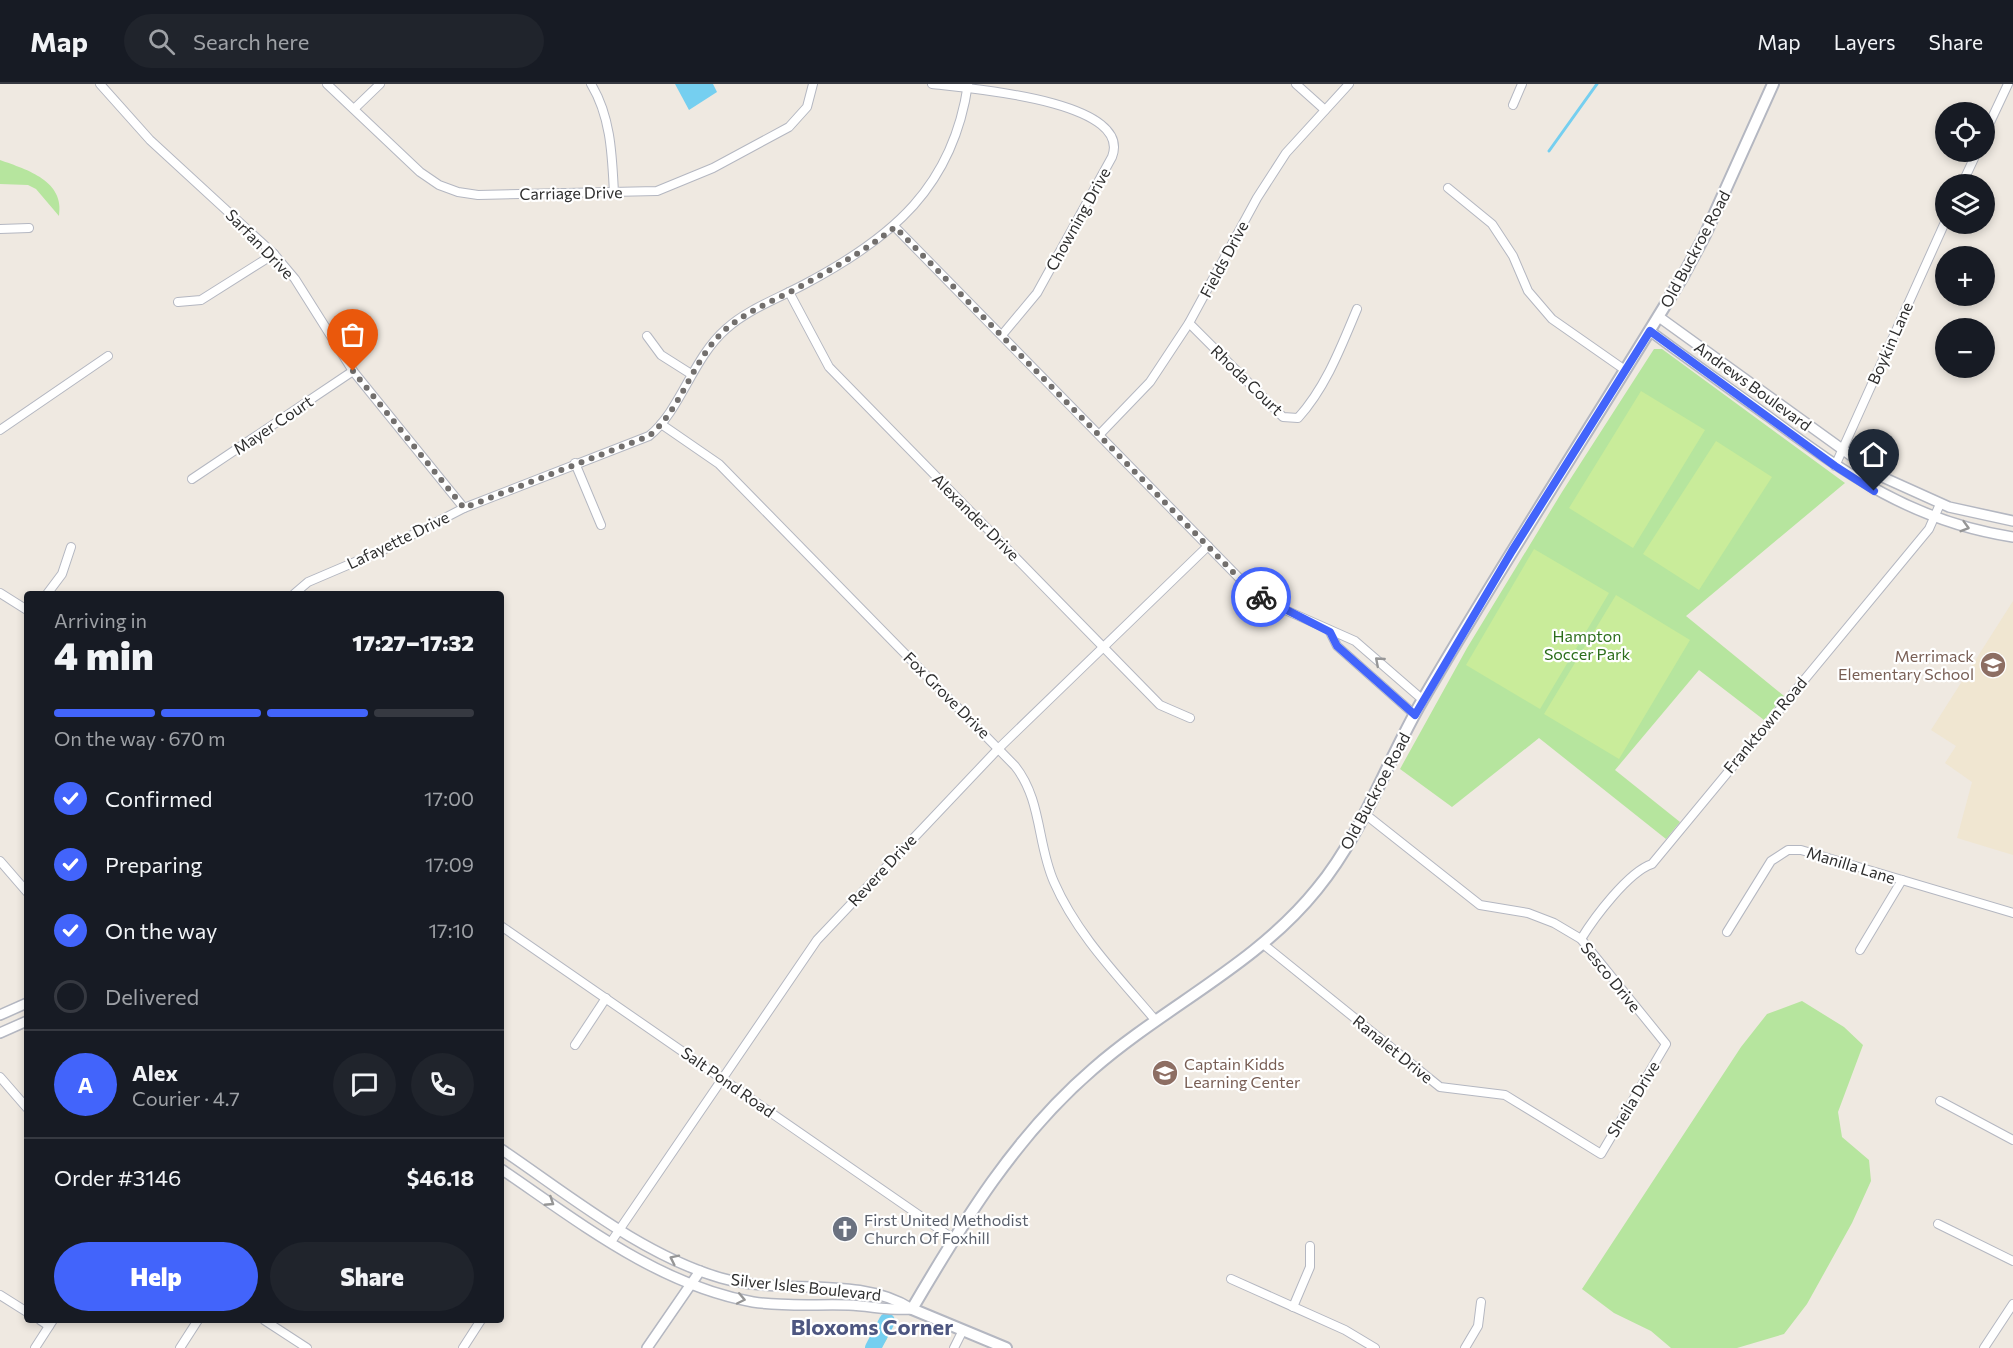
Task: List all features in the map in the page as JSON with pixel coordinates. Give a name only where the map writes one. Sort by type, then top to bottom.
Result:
[{"type":"main road","name":"Old Buckroe Road","points":[[912,1309],[999,1171],[1031,1131],[1094,1068],[1263,944],[1316,891],[1334,866],[1365,814],[1423,700],[1659,317],[1705,235],[1773,84]]},
{"type":"main road","points":[[912,1309],[1006,1348]]},
{"type":"street","name":"Sarfan Drive","points":[[100,84],[150,140],[274,254],[295,279],[353,371],[464,508]]},
{"type":"street","name":"Carriage Drive","points":[[327,84],[420,171],[439,185],[458,192],[478,195],[657,191],[680,183],[775,136],[800,118],[807,106],[813,84]]},
{"type":"street","points":[[354,109],[380,84]]},
{"type":"street","points":[[591,84],[607,126],[613,158],[614,193]]},
{"type":"street","name":"Chowning Drive","points":[[932,84],[968,86],[1068,106],[1101,126],[1110,134],[1115,146],[1112,157],[1037,293],[1002,335]]},
{"type":"street","points":[[1296,84],[1325,110]]},
{"type":"street","name":"Fields Drive","points":[[1100,434],[1150,382],[1189,323],[1257,198],[1286,153],[1349,84]]},
{"type":"street","points":[[1513,105],[1522,84]]},
{"type":"street","points":[[1995,112],[2008,84]]},
{"type":"street","name":"Lafayette Drive","points":[[298,591],[308,582],[382,550],[464,508],[575,463],[642,440],[661,424],[710,344],[726,328],[745,315],[852,258],[895,227],[923,195],[949,148],[960,124],[968,86]]},
{"type":"street","points":[[1448,188],[1492,224],[1513,256],[1528,291],[1552,319],[1625,370]]},
{"type":"street","points":[[895,227],[1260,597],[1330,632],[1342,634],[1355,641],[1423,700]]},
{"type":"street","points":[[0,229],[29,228]]},
{"type":"street","name":"Boykin Lane","points":[[1835,466],[1940,234]]},
{"type":"street","points":[[178,302],[201,300],[274,254]]},
{"type":"street","name":"Alexander Drive","points":[[789,292],[829,367],[1160,705],[1190,718]]},
{"type":"street","name":"Rhoda Court","points":[[1189,323],[1283,417],[1298,418],[1310,405],[1333,364],[1357,309]]},
{"type":"street","name":"Andrews Boulevard","points":[[1659,317],[1842,452],[1878,475],[1940,504],[2013,521]]},
{"type":"street","name":"Andrews Boulevard","points":[[1650,331],[1835,466],[1874,491],[1963,527],[2013,537]]},
{"type":"street","points":[[647,336],[661,355],[691,374]]},
{"type":"street","points":[[0,430],[108,356]]},
{"type":"street","name":"Mayer Court","points":[[192,478],[353,371]]},
{"type":"street","name":"Fox Grove Drive","points":[[661,424],[719,464],[999,748],[1024,777],[1032,794],[1042,850],[1065,906],[1098,953],[1156,1021]]},
{"type":"street","points":[[575,463],[601,525]]},
{"type":"street","name":"Franktown Road","points":[[1581,939],[1619,890],[1643,866],[1652,864],[1929,529],[1940,504]]},
{"type":"street","name":"Revere Drive","points":[[611,1242],[816,940],[999,748],[1208,546]]},
{"type":"street","points":[[49,591],[62,574],[71,547]]},
{"type":"street","points":[[0,593],[24,608]]},
{"type":"street","points":[[1330,632],[1337,646],[1415,715]]},
{"type":"street","name":"Sesco Drive","points":[[1365,814],[1480,905],[1528,913],[1554,923],[1581,939],[1666,1044]]},
{"type":"street","name":"Manilla Lane","points":[[1727,932],[1771,861],[1788,850],[1802,850],[2013,913]]},
{"type":"street","points":[[0,861],[24,889]]},
{"type":"street","points":[[1860,950],[1902,880]]},
{"type":"street","name":"Salt Pond Road","points":[[504,928],[955,1240]]},
{"type":"street","name":"Ranalet Drive","points":[[1263,944],[1440,1087],[1505,1095],[1601,1154]]},
{"type":"street","points":[[575,1045],[606,998]]},
{"type":"street","points":[[0,1015],[24,1004]]},
{"type":"street","points":[[0,1033],[24,1022]]},
{"type":"street","name":"Sheila Drive","points":[[1601,1154],[1666,1044]]},
{"type":"street","points":[[0,1077],[24,1105]]},
{"type":"street","points":[[1940,1101],[2013,1140]]},
{"type":"street","name":"Silver Isles Boulevard","points":[[504,1151],[620,1228],[674,1260],[700,1271],[758,1285],[806,1289],[843,1288],[878,1293],[894,1298],[912,1309]]},
{"type":"street","name":"Silver Isles Boulevard","points":[[504,1171],[611,1242],[647,1264],[690,1285],[736,1299],[775,1304],[860,1306],[891,1311],[912,1309]]},
{"type":"street","points":[[1938,1224],[2013,1261]]},
{"type":"street","points":[[1293,1306],[1310,1267],[1310,1246]]},
{"type":"street","points":[[647,1348],[700,1271]]},
{"type":"street","points":[[1232,1279],[1345,1330],[1375,1348]]},
{"type":"street","points":[[0,1295],[24,1310]]},
{"type":"street","points":[[1465,1348],[1478,1326],[1481,1302]]},
{"type":"street","points":[[1984,1348],[2013,1304]]},
{"type":"street","points":[[35,1348],[51,1323]]},
{"type":"street","points":[[180,1348],[196,1323]]},
{"type":"street","points":[[269,1323],[307,1348]]},
{"type":"street","points":[[463,1348],[479,1323]]},
{"type":"street","points":[[954,1348],[963,1329]]},
{"type":"shaded area","name":"Merrimack Elementary School","points":[[2013,601],[2013,855],[1957,838],[1972,782],[1945,763],[1956,746],[1931,730]]},
{"type":"green space","points":[[0,160],[33,173],[50,186],[59,204],[59,216],[36,189],[28,185],[0,184]]},
{"type":"green space","name":"Hampton Soccer Park","points":[[1654,349],[1662,349],[1845,483],[1686,616],[1784,696],[1764,720],[1699,670],[1615,770],[1680,822],[1666,839],[1539,738],[1452,807],[1400,769],[1467,648],[1562,492]]},
{"type":"green space","points":[[1641,391],[1705,430],[1633,548],[1569,508]]},
{"type":"green space","points":[[1716,441],[1772,477],[1699,590],[1643,554]]},
{"type":"green space","points":[[1534,549],[1609,593],[1540,709],[1466,665]]},
{"type":"green space","points":[[1616,595],[1690,640],[1619,759],[1544,714]]},
{"type":"green space","points":[[1802,1001],[1844,1027],[1863,1045],[1838,1112],[1842,1137],[1869,1160],[1871,1181],[1852,1223],[1807,1304],[1784,1334],[1737,1348],[1671,1348],[1651,1331],[1614,1313],[1582,1289],[1741,1047],[1767,1014]]},
{"type":"green space","points":[[879,1324],[890,1324],[887,1339],[881,1348],[869,1348]]},
{"type":"water","points":[[675,84],[713,84],[717,92],[689,110]]},
{"type":"waterway","points":[[1549,151],[1597,84]]},
{"type":"waterway","points":[[873,1348],[887,1321]]},
{"type":"way so far","points":[[353,371],[464,508],[598,454],[636,443],[649,436],[661,424],[710,344],[726,328],[755,309],[852,258],[895,227],[1234,573],[1261,597]]},
{"type":"place","name":"Merrimack Elementary School","points":[[1993,665]]},
{"type":"place","name":"Captain Kidds Learning Center","points":[[1165,1073]]},
{"type":"place","name":"First United Methodist Church Of Foxhill","points":[[845,1229]]},
{"type":"district","name":"Bloxoms Corner","points":[[872,1327]]},
{"type":"route","points":[[1261,597],[1330,632],[1337,646],[1415,715],[1512,551],[1650,331],[1835,466],[1874,491]]}]
